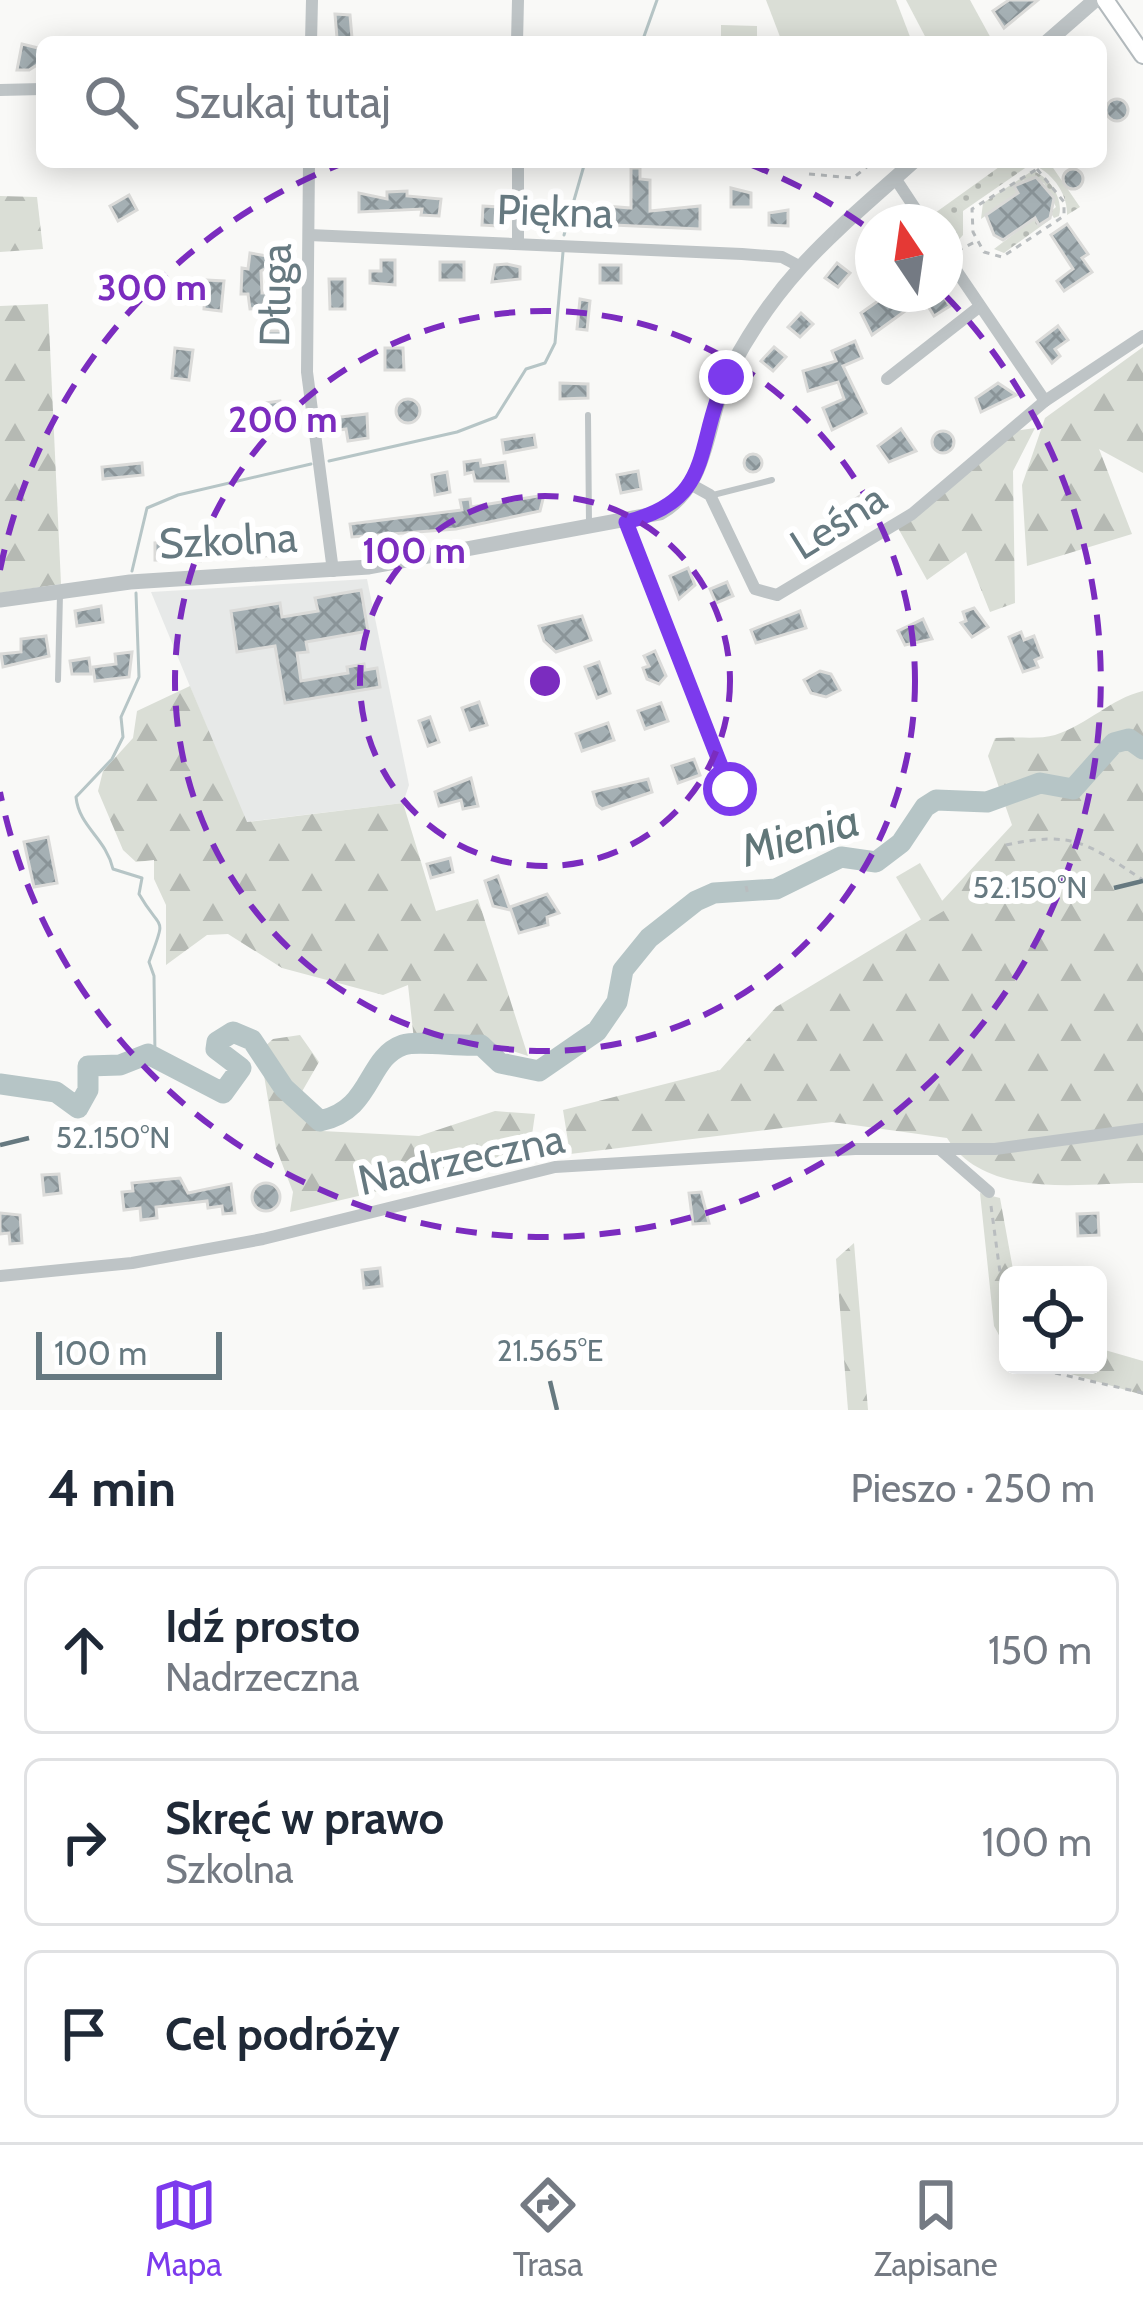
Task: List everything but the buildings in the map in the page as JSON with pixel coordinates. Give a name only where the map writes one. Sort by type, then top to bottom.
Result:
[{"type":"main road","points":[[1105,0],[1135,28],[1143,55]]},
{"type":"street","points":[[311,36],[312,0]]},
{"type":"street","points":[[517,36],[518,0]]},
{"type":"street","points":[[1054,36],[1095,0]]},
{"type":"street","points":[[0,90],[36,89]]},
{"type":"street","name":"Długa","points":[[309,168],[307,372],[333,571]]},
{"type":"street","points":[[518,168],[518,243]]},
{"type":"street","points":[[710,496],[692,485],[726,377],[753,325],[797,265],[906,168]]},
{"type":"street","points":[[895,178],[912,204]]},
{"type":"street","name":"Piękna","points":[[309,235],[742,254],[782,257],[797,265]]},
{"type":"street","points":[[963,282],[1045,401]]},
{"type":"street","points":[[886,379],[979,308]]},
{"type":"street","name":"Leśna","points":[[710,496],[755,589],[777,595],[912,514],[1045,401],[1143,336]]},
{"type":"street","name":"Szkolna","points":[[0,601],[60,590],[333,571],[626,522],[660,513],[692,485]]},
{"type":"street","points":[[626,522],[730,789]]},
{"type":"street","name":"Nadrzeczna","points":[[0,1276],[132,1263],[243,1243],[555,1167],[855,1149],[941,1151],[1143,1129]]},
{"type":"street","points":[[941,1151],[989,1192]]},
{"type":"lane","points":[[588,415],[589,528]]},
{"type":"lane","points":[[710,496],[772,480]]},
{"type":"lane","points":[[58,680],[60,590]]},
{"type":"path","points":[[808,168],[808,174],[853,178],[866,168]]},
{"type":"path","points":[[1028,171],[1046,174],[1064,202],[1064,216],[998,259],[977,241],[972,209],[1028,171]]},
{"type":"path","points":[[963,247],[977,241]]},
{"type":"path","points":[[1006,845],[1050,836],[1082,840],[1143,880]]},
{"type":"path","points":[[746,886],[748,895]]},
{"type":"path","points":[[989,1192],[999,1266]]},
{"type":"path","points":[[1060,1374],[1143,1393]]},
{"type":"shaded area","points":[[367,579],[409,785],[403,803],[246,822],[151,592]]},
{"type":"green space","points":[[766,0],[896,0],[910,36],[780,36]]},
{"type":"green space","points":[[906,0],[970,0],[990,36],[925,36]]},
{"type":"green space","points":[[721,25],[757,26],[757,36],[721,36]]},
{"type":"green space","points":[[998,168],[1025,168],[963,211],[963,204],[948,204]]},
{"type":"green space","points":[[1038,168],[1053,168],[1080,207],[1067,215],[1065,199],[1057,184]]},
{"type":"green space","points":[[1032,171],[1054,189],[1059,216],[1054,218],[1050,212],[1056,207],[1044,183],[1024,180],[1014,186],[1018,193],[981,219],[983,203]]},
{"type":"green space","points":[[0,196],[37,197],[43,249],[0,252]]},
{"type":"green space","points":[[1035,218],[1040,224],[1051,219],[1004,253],[994,249]]},
{"type":"green space","points":[[48,304],[61,584],[0,593],[0,306]]},
{"type":"green space","points":[[1143,347],[1143,473],[1099,449],[1132,534],[1027,566],[1022,485],[1045,418]]},
{"type":"green space","points":[[1035,428],[1013,471],[1015,603],[990,612],[966,552],[927,580],[898,528],[1014,431]]},
{"type":"green space","points":[[190,686],[247,822],[403,803],[436,911],[478,899],[528,1056],[485,1042],[414,1040],[408,985],[383,995],[282,968],[228,934],[207,935],[166,965],[166,905],[154,879],[154,860],[136,862],[123,850],[98,791],[103,771],[133,738],[137,711]]},
{"type":"green space","points":[[1143,691],[1143,1183],[1063,1185],[1009,1179],[964,1158],[947,1138],[832,1122],[570,1154],[563,1110],[720,1070],[776,1007],[930,914],[1012,825],[988,756],[995,738],[1055,735]]},
{"type":"green space","points":[[920,863],[947,909],[923,923],[896,877]]},
{"type":"green space","points":[[300,1035],[319,1062],[296,1102],[322,1131],[419,1136],[495,1111],[535,1114],[529,1156],[290,1212],[293,1192],[276,1148],[260,1051],[273,1039]]},
{"type":"green space","points":[[980,1193],[1000,1198],[1012,1266],[999,1266],[999,1335],[994,1326]]},
{"type":"green space","points":[[854,1243],[868,1410],[848,1410],[836,1259]]},
{"type":"green space","points":[[1107,1351],[1143,1361],[1143,1395],[1071,1374],[1107,1374]]},
{"type":"waterway","points":[[644,36],[657,0]]},
{"type":"waterway","points":[[564,235],[583,168]]},
{"type":"waterway","points":[[329,461],[457,432],[496,417],[526,369],[545,363],[555,343],[563,252]]},
{"type":"waterway","points":[[132,571],[147,508],[178,495],[311,464]]},
{"type":"waterway","points":[[136,593],[139,677],[121,717],[123,737],[112,759],[76,797],[82,817],[113,869],[142,878],[139,894],[159,925],[149,962],[154,976],[155,1056]]},
{"type":"waterway","name":"Mienia","points":[[0,1084],[56,1092],[78,1108],[88,1090],[88,1066],[120,1065],[148,1054],[223,1093],[241,1068],[216,1049],[217,1042],[233,1032],[252,1040],[284,1088],[320,1121],[350,1106],[382,1061],[403,1045],[481,1045],[500,1063],[539,1071],[597,1031],[617,1002],[623,970],[649,938],[696,901],[714,893],[776,889],[841,857],[876,862],[901,843],[925,807],[936,800],[987,802],[1040,783],[1073,789],[1114,743],[1129,739],[1143,749]]},
{"type":"route","points":[[726,377],[692,485],[660,513],[626,522],[730,789]]}]
